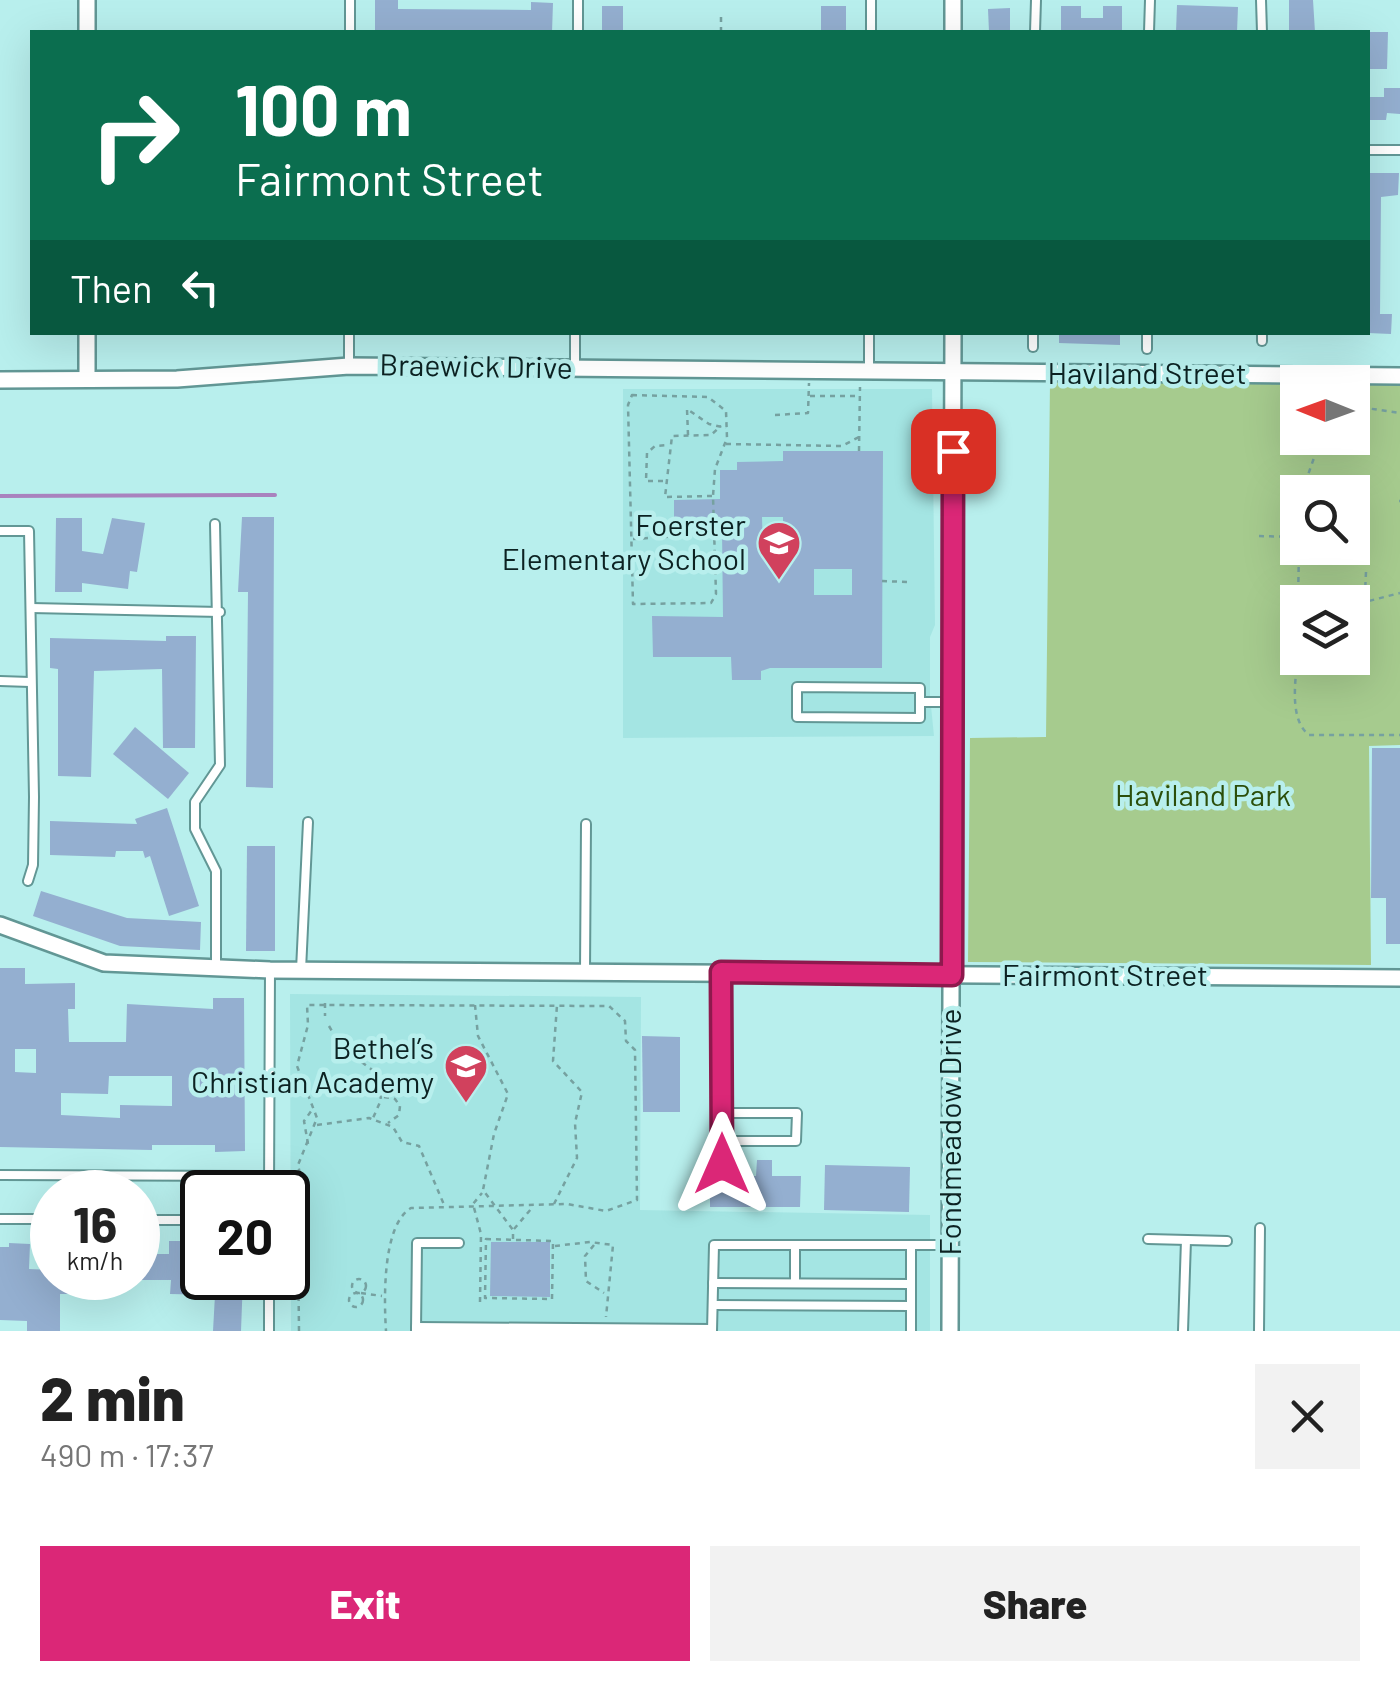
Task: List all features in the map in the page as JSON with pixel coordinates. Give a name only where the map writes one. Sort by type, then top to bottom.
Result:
[{"type":"street","points":[[88,0],[88,30]]},
{"type":"street","points":[[953,0],[953,30]]},
{"type":"street","points":[[88,335],[88,379]]},
{"type":"street","name":"Fondmeadow Drive","points":[[950,1331],[953,335]]},
{"type":"street","name":"Braewick Drive","points":[[0,380],[177,379],[349,366],[953,372]]},
{"type":"street","name":"Haviland Street","points":[[953,372],[1400,376]]},
{"type":"street","name":"Fairmont Street","points":[[0,925],[104,964],[270,970],[1400,978]]},
{"type":"lane","points":[[350,0],[350,30]]},
{"type":"lane","points":[[578,0],[578,30]]},
{"type":"lane","points":[[870,0],[870,30]]},
{"type":"lane","points":[[1036,0],[1036,30]]},
{"type":"lane","points":[[1149,30],[1150,0]]},
{"type":"lane","points":[[1262,0],[1262,30]]},
{"type":"lane","points":[[1370,150],[1400,150]]},
{"type":"lane","points":[[349,335],[349,366]]},
{"type":"lane","points":[[575,368],[576,335]]},
{"type":"lane","points":[[864,373],[869,335]]},
{"type":"lane","points":[[1033,335],[1033,346]]},
{"type":"lane","points":[[1147,335],[1147,349]]},
{"type":"lane","points":[[216,524],[214,598],[220,612],[220,765],[195,802],[195,830],[216,871],[216,968]]},
{"type":"lane","points":[[0,531],[29,531],[34,814],[28,881]]},
{"type":"lane","points":[[30,608],[220,612]]},
{"type":"lane","points":[[0,682],[30,682]]},
{"type":"lane","points":[[798,687],[920,688],[920,702],[920,718],[797,717],[798,687]]},
{"type":"lane","points":[[920,702],[952,702]]},
{"type":"lane","points":[[301,970],[308,822]]},
{"type":"lane","points":[[584,972],[586,824]]},
{"type":"lane","points":[[270,970],[270,1170]]},
{"type":"lane","points":[[721,972],[722,1164]]},
{"type":"lane","points":[[722,1113],[796,1112],[796,1141],[722,1141]]},
{"type":"lane","points":[[0,1175],[180,1176]]},
{"type":"lane","points":[[0,1218],[30,1219]]},
{"type":"lane","points":[[1259,1331],[1260,1228]]},
{"type":"lane","points":[[1148,1239],[1227,1240]]},
{"type":"lane","points":[[1182,1331],[1186,1240]]},
{"type":"lane","points":[[459,1243],[416,1243],[416,1329],[712,1330],[714,1245],[951,1246]]},
{"type":"lane","points":[[794,1284],[795,1245]]},
{"type":"lane","points":[[911,1245],[911,1331]]},
{"type":"lane","points":[[713,1283],[911,1284]]},
{"type":"lane","points":[[269,1300],[269,1331]]},
{"type":"lane","points":[[713,1305],[911,1306]]},
{"type":"path","points":[[721,17],[721,30]]},
{"type":"path","points":[[775,415],[808,413],[809,372]]},
{"type":"path","points":[[859,451],[864,373]]},
{"type":"path","points":[[632,395],[708,397],[726,411],[728,428],[715,469],[715,599],[704,605],[635,606],[632,395]]},
{"type":"path","points":[[808,396],[860,396]]},
{"type":"path","points":[[688,436],[687,409],[709,424],[728,428]]},
{"type":"path","points":[[1370,409],[1400,413]]},
{"type":"path","points":[[713,496],[665,497],[665,481],[672,436],[711,436],[721,426]]},
{"type":"path","points":[[724,444],[842,446],[859,437]]},
{"type":"path","points":[[665,481],[646,481],[647,453],[654,446],[670,445]]},
{"type":"path","points":[[632,540],[714,534]]},
{"type":"path","points":[[1259,536],[1280,537]]},
{"type":"path","points":[[1366,572],[1366,585]]},
{"type":"path","points":[[882,582],[907,582]]},
{"type":"path","points":[[1370,604],[1400,593]]},
{"type":"path","points":[[1297,675],[1296,708],[1302,730],[1310,735],[1400,735]]},
{"type":"path","points":[[325,1003],[325,1016]]},
{"type":"path","points":[[299,1331],[298,1240],[308,1209],[298,1165],[317,1126],[297,1066],[308,1025],[307,1005],[609,1006],[625,1021],[623,1032],[635,1050],[638,1200],[614,1210],[553,1206],[411,1208],[396,1220],[384,1297],[386,1331]]},
{"type":"path","points":[[553,1206],[577,1158],[575,1123],[582,1103],[578,1084],[553,1061],[557,1005]]},
{"type":"path","points":[[473,1208],[484,1191],[494,1134],[508,1094],[478,1036],[475,1006]]},
{"type":"path","points":[[329,1026],[342,1048],[378,1074],[381,1096],[373,1120]]},
{"type":"path","points":[[381,1096],[395,1099],[400,1106],[398,1115],[387,1124]]},
{"type":"path","points":[[308,1144],[304,1120],[313,1109]]},
{"type":"path","points":[[317,1126],[373,1120],[387,1124],[402,1142],[419,1146],[446,1208]]},
{"type":"path","points":[[484,1191],[513,1230]]},
{"type":"path","points":[[512,1240],[513,1230],[532,1207]]},
{"type":"path","points":[[473,1208],[481,1234],[480,1302]]},
{"type":"path","points":[[486,1240],[553,1241],[553,1246],[552,1299],[485,1298],[486,1240]]},
{"type":"path","points":[[596,1243],[585,1256],[586,1281],[605,1294]]},
{"type":"path","points":[[553,1246],[613,1245],[612,1275],[605,1294],[606,1328]]},
{"type":"path","points":[[360,1294],[384,1297]]},
{"type":"shaded area","name":"Foerster Elementary School","points":[[623,389],[932,389],[935,625],[930,637],[930,696],[934,736],[623,738]]},
{"type":"shaded area","name":"Bethel’s Christian Academy","points":[[290,994],[641,997],[640,1210],[930,1215],[930,1331],[291,1331],[291,1300],[310,1300],[310,1170],[291,1170]]},
{"type":"green space","name":"Haviland Park","points":[[1050,382],[1280,382],[1280,455],[1370,455],[1370,383],[1400,383],[1400,745],[1369,746],[1371,965],[968,962],[970,738],[1046,737]]},
{"type":"building","points":[[375,0],[398,0],[398,9],[531,10],[531,2],[553,3],[552,30],[375,30]]},
{"type":"building","points":[[1289,0],[1313,0],[1315,30],[1289,30]]},
{"type":"building","points":[[1177,5],[1238,7],[1237,30],[1176,30]]},
{"type":"building","points":[[602,6],[623,6],[623,30],[602,30]]},
{"type":"building","points":[[821,6],[846,6],[846,30],[821,30]]},
{"type":"building","points":[[1061,6],[1081,6],[1081,18],[1103,18],[1103,6],[1122,6],[1122,30],[1061,30]]},
{"type":"building","points":[[1010,8],[1010,30],[989,30],[988,9]]},
{"type":"building","points":[[1370,32],[1388,32],[1387,69],[1370,69]]},
{"type":"building","points":[[1384,88],[1400,88],[1400,114],[1387,113],[1386,120],[1370,120],[1370,97],[1384,97]]},
{"type":"building","points":[[1370,173],[1399,173],[1398,195],[1381,197],[1380,314],[1392,314],[1391,334],[1370,333]]},
{"type":"building","points":[[1059,335],[1120,335],[1120,345],[1059,343]]},
{"type":"building","points":[[783,451],[883,451],[882,668],[770,668],[761,671],[761,680],[732,680],[731,657],[653,657],[652,616],[723,617],[722,530],[674,530],[674,500],[720,499],[720,470],[737,470],[737,462],[783,461]],"holes":[[[762,517],[783,517],[783,555],[763,554]],[[814,569],[852,569],[852,595],[814,595]]]},
{"type":"building","points":[[242,517],[274,517],[273,788],[246,787],[248,592],[238,592]]},
{"type":"building","points":[[56,518],[82,518],[82,551],[103,554],[112,518],[145,523],[137,572],[130,571],[128,589],[82,583],[82,592],[55,592]]},
{"type":"building","points":[[166,636],[196,636],[195,748],[163,748],[162,669],[94,671],[91,777],[58,776],[58,669],[50,668],[50,638],[166,641]]},
{"type":"building","points":[[135,727],[189,773],[168,799],[113,754]]},
{"type":"building","points":[[1372,748],[1400,748],[1400,944],[1386,944],[1386,898],[1371,898]]},
{"type":"building","points":[[167,808],[199,906],[169,916],[150,856],[145,858],[143,851],[116,851],[115,857],[50,855],[50,821],[137,824],[135,819]]},
{"type":"building","points":[[247,846],[275,846],[275,951],[246,951]]},
{"type":"building","points":[[41,891],[127,918],[201,922],[200,950],[120,946],[33,916]]},
{"type":"building","points":[[0,968],[25,968],[25,984],[75,983],[75,1009],[68,1009],[69,1042],[126,1042],[127,1004],[213,1009],[213,998],[244,998],[245,1151],[215,1152],[215,1145],[152,1145],[152,1150],[0,1147]],"holes":[[[15,1049],[36,1049],[36,1073],[15,1072]],[[109,1076],[172,1076],[172,1106],[120,1105],[120,1118],[61,1115],[61,1093],[108,1094]]]},
{"type":"building","points":[[642,1036],[680,1037],[680,1112],[643,1112]]},
{"type":"building","points":[[757,1160],[772,1160],[772,1176],[801,1176],[800,1207],[710,1207],[710,1176],[756,1176]]},
{"type":"building","points":[[825,1165],[910,1167],[909,1212],[824,1210]]},
{"type":"building","points":[[169,1241],[180,1241],[180,1294],[170,1294],[171,1280],[160,1280],[160,1254],[169,1254]]},
{"type":"building","points":[[491,1242],[550,1242],[550,1297],[490,1296]]},
{"type":"building","points":[[9,1243],[30,1244],[30,1300],[60,1300],[60,1331],[27,1331],[27,1321],[0,1320],[0,1247],[9,1247]]},
{"type":"building","points":[[215,1300],[242,1300],[241,1331],[213,1331]]},
{"type":"waterway","points":[[0,496],[275,495]]},
{"type":"place","name":"Foerster Elementary School","points":[[779,581]]},
{"type":"place","name":"Bethel’s Christian Academy","points":[[466,1104]]},
{"type":"route","points":[[722,1164],[721,972],[952,975],[953,451]]}]
